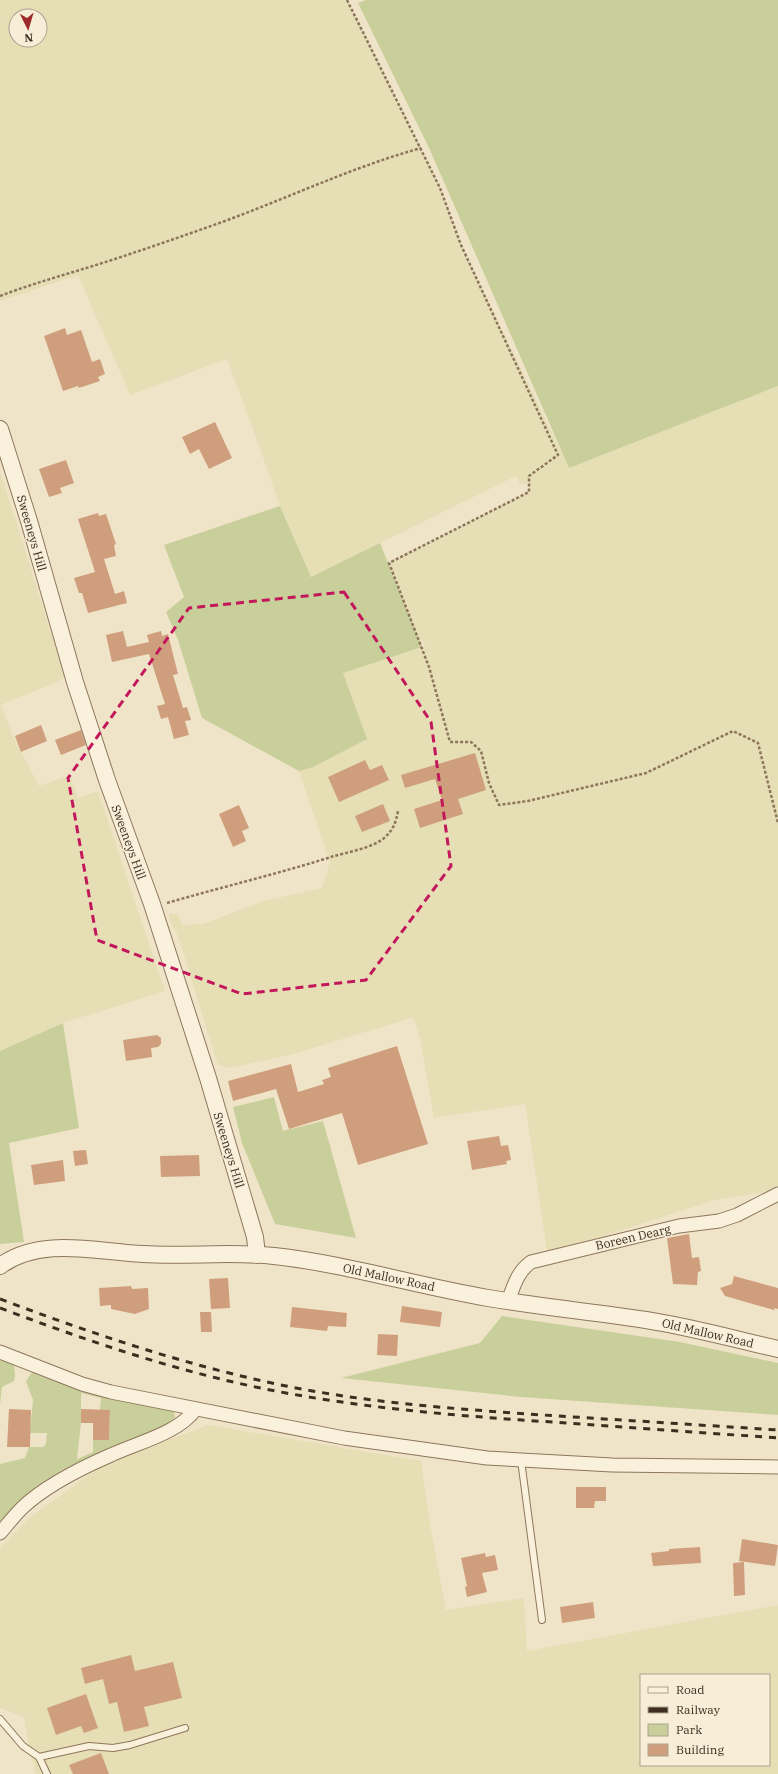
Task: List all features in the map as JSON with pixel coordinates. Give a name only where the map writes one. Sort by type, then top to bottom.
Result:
[{"type":"street","name":"Sweeneys Hill","points":[[0,429],[28,516],[76,686],[107,780],[152,904],[208,1078],[255,1237],[257,1255]]},
{"type":"street","name":"Boreen Dearg","points":[[508,1301],[517,1277],[523,1268],[532,1262],[679,1226],[719,1220],[737,1215],[778,1194]]},
{"type":"street","name":"Old Mallow Road","points":[[0,1266],[14,1257],[33,1251],[58,1248],[156,1255],[257,1255],[300,1259],[508,1301],[647,1320],[695,1329],[778,1349]]},
{"type":"street","points":[[0,1352],[82,1384],[111,1392],[344,1438],[487,1458],[612,1465],[778,1467]]},
{"type":"street","points":[[0,1533],[23,1508],[48,1488],[111,1455],[183,1422],[189,1418],[196,1409]]},
{"type":"lane","points":[[521,1460],[542,1620]]},
{"type":"lane","points":[[0,1719],[23,1746],[39,1757],[47,1774]]},
{"type":"lane","points":[[39,1757],[89,1746],[113,1748],[130,1745],[185,1728]]},
{"type":"path","points":[[347,0],[440,188],[461,245],[558,455],[529,476],[529,492],[389,563],[429,666],[450,742],[471,742],[481,752],[489,782],[498,805],[528,801],[646,773],[732,731],[758,743],[778,823]]},
{"type":"path","points":[[0,296],[29,285],[119,258],[218,224],[317,184],[421,148]]},
{"type":"path","points":[[167,903],[367,846],[382,839],[390,832],[395,824],[398,811]]},
{"type":"highlighted area","points":[[344,592],[431,722],[451,866],[366,980],[242,994],[97,940],[68,778],[189,608]]},
{"type":"shaded area","points":[[0,0],[347,0],[440,188],[461,245],[569,468],[778,386],[778,1187],[765,1192],[715,1200],[600,1237],[547,1251],[525,1104],[434,1118],[420,1038],[414,1019],[411,1018],[293,1054],[230,1068],[218,1065],[178,936],[170,921],[169,914],[177,914],[183,925],[203,924],[264,901],[322,888],[330,862],[299,771],[313,767],[366,739],[342,673],[426,646],[417,635],[389,563],[529,492],[529,483],[520,484],[516,476],[311,577],[280,506],[227,359],[130,395],[78,275],[0,301],[0,18],[2,16],[0,17]]},
{"type":"shaded area","points":[[0,471],[65,677],[57,682],[1,705],[13,736],[39,786],[70,775],[78,798],[98,791],[165,991],[63,1023],[0,1051]]},
{"type":"shaded area","points":[[208,1425],[421,1461],[430,1525],[446,1610],[524,1598],[527,1651],[778,1605],[778,1774],[36,1774],[24,1717],[0,1708],[0,1548],[29,1518],[103,1465]]},
{"type":"green space","points":[[366,0],[778,0],[778,386],[569,468],[430,150],[358,3]]},
{"type":"green space","points":[[280,506],[311,577],[380,543],[422,647],[343,673],[367,739],[313,767],[299,771],[202,718],[178,640],[166,612],[184,597],[164,545]]},
{"type":"green space","points":[[63,1023],[79,1128],[9,1143],[24,1242],[0,1244],[0,1051]]},
{"type":"green space","points":[[274,1097],[283,1131],[323,1121],[356,1238],[275,1224],[242,1143],[233,1107]]},
{"type":"green space","points":[[502,1316],[680,1342],[778,1363],[778,1415],[521,1397],[341,1378],[480,1343]]},
{"type":"green space","points":[[0,1357],[14,1363],[15,1375],[14,1381],[2,1387],[0,1405]]},
{"type":"green space","points":[[32,1372],[81,1389],[173,1409],[175,1417],[171,1423],[76,1464],[0,1526],[0,1464],[25,1458],[29,1447],[43,1447],[46,1444],[47,1433],[30,1433],[33,1400],[26,1381]],"holes":[[[81,1393],[101,1398],[100,1410],[110,1410],[109,1440],[93,1440],[93,1452],[77,1459],[81,1422]]]},
{"type":"building","points":[[65,328],[67,335],[81,330],[92,362],[100,359],[105,374],[98,377],[100,381],[79,388],[78,386],[63,391],[44,336]]},
{"type":"building","points":[[215,422],[232,458],[209,469],[199,449],[190,454],[182,437]]},
{"type":"building","points":[[66,460],[74,483],[60,488],[62,493],[49,497],[39,469]]},
{"type":"building","points":[[98,513],[99,516],[106,514],[116,544],[114,545],[116,556],[104,559],[115,594],[124,591],[127,603],[88,613],[82,593],[79,593],[74,578],[95,572],[78,519]]},
{"type":"building","points":[[123,631],[127,647],[149,642],[147,635],[161,631],[162,636],[168,634],[178,674],[173,675],[183,708],[187,707],[191,720],[185,721],[189,735],[174,739],[168,717],[161,719],[157,706],[165,704],[149,654],[112,662],[106,635]]},
{"type":"building","points":[[41,725],[47,741],[21,752],[15,736]]},
{"type":"building","points":[[81,730],[86,745],[61,755],[55,740]]},
{"type":"building","points":[[475,753],[486,790],[458,799],[463,814],[420,828],[414,809],[442,800],[435,779],[405,788],[401,775]]},
{"type":"building","points":[[365,760],[370,770],[382,765],[389,780],[339,802],[328,777]]},
{"type":"building","points":[[383,804],[390,821],[362,832],[355,816]]},
{"type":"building","points":[[239,805],[249,828],[242,831],[246,841],[233,847],[219,814]]},
{"type":"building","points":[[157,1035],[161,1038],[161,1044],[158,1047],[151,1048],[152,1057],[126,1061],[123,1040]]},
{"type":"building","points":[[397,1046],[428,1144],[358,1165],[342,1113],[289,1129],[276,1089],[233,1101],[228,1081],[291,1064],[298,1092],[324,1084],[322,1080],[331,1077],[328,1068]]},
{"type":"building","points":[[499,1136],[501,1146],[508,1145],[511,1160],[506,1161],[507,1164],[472,1170],[467,1141]]},
{"type":"building","points":[[86,1150],[88,1164],[75,1166],[73,1151]]},
{"type":"building","points":[[199,1155],[200,1176],[161,1177],[160,1156]]},
{"type":"building","points":[[63,1160],[65,1181],[34,1185],[31,1165]]},
{"type":"building","points":[[689,1234],[692,1258],[699,1257],[701,1271],[698,1272],[697,1285],[673,1284],[667,1238]]},
{"type":"building","points":[[734,1276],[778,1288],[778,1309],[775,1308],[774,1310],[725,1296],[720,1288],[732,1284]]},
{"type":"building","points":[[228,1278],[230,1308],[211,1309],[209,1279]]},
{"type":"building","points":[[131,1286],[132,1289],[148,1288],[149,1309],[135,1314],[111,1309],[111,1305],[100,1306],[99,1288]]},
{"type":"building","points":[[402,1306],[442,1312],[440,1327],[400,1322]]},
{"type":"building","points":[[292,1307],[347,1313],[346,1327],[328,1326],[327,1331],[290,1327]]},
{"type":"building","points":[[200,1312],[211,1312],[212,1332],[201,1332]]},
{"type":"building","points":[[378,1334],[398,1335],[397,1356],[377,1355]]},
{"type":"building","points":[[9,1409],[31,1410],[30,1447],[7,1447]]},
{"type":"building","points":[[81,1409],[110,1410],[109,1440],[93,1440],[93,1423],[81,1423]]},
{"type":"building","points":[[576,1487],[606,1487],[606,1501],[595,1501],[594,1508],[576,1508]]},
{"type":"building","points":[[742,1539],[778,1545],[775,1566],[739,1561]]},
{"type":"building","points":[[700,1547],[701,1563],[653,1566],[651,1553],[669,1551],[669,1549]]},
{"type":"building","points":[[485,1553],[486,1557],[495,1555],[498,1570],[482,1573],[487,1592],[467,1597],[465,1587],[467,1586],[461,1558]]},
{"type":"building","points":[[744,1562],[745,1595],[734,1596],[733,1563]]},
{"type":"building","points":[[593,1602],[595,1618],[562,1623],[560,1607]]},
{"type":"building","points":[[131,1655],[135,1671],[173,1662],[182,1698],[144,1707],[149,1726],[124,1732],[117,1702],[109,1704],[103,1679],[85,1684],[81,1668]]},
{"type":"building","points":[[86,1694],[98,1728],[84,1733],[81,1726],[56,1735],[47,1708]]},
{"type":"building","points":[[101,1753],[109,1774],[73,1774],[69,1765]]},
{"type":"railway","points":[[0,1299],[70,1325],[177,1359],[249,1378],[318,1392],[446,1408],[778,1430]]},
{"type":"railway","points":[[0,1308],[70,1334],[141,1357],[249,1386],[321,1399],[461,1415],[778,1438]]}]
